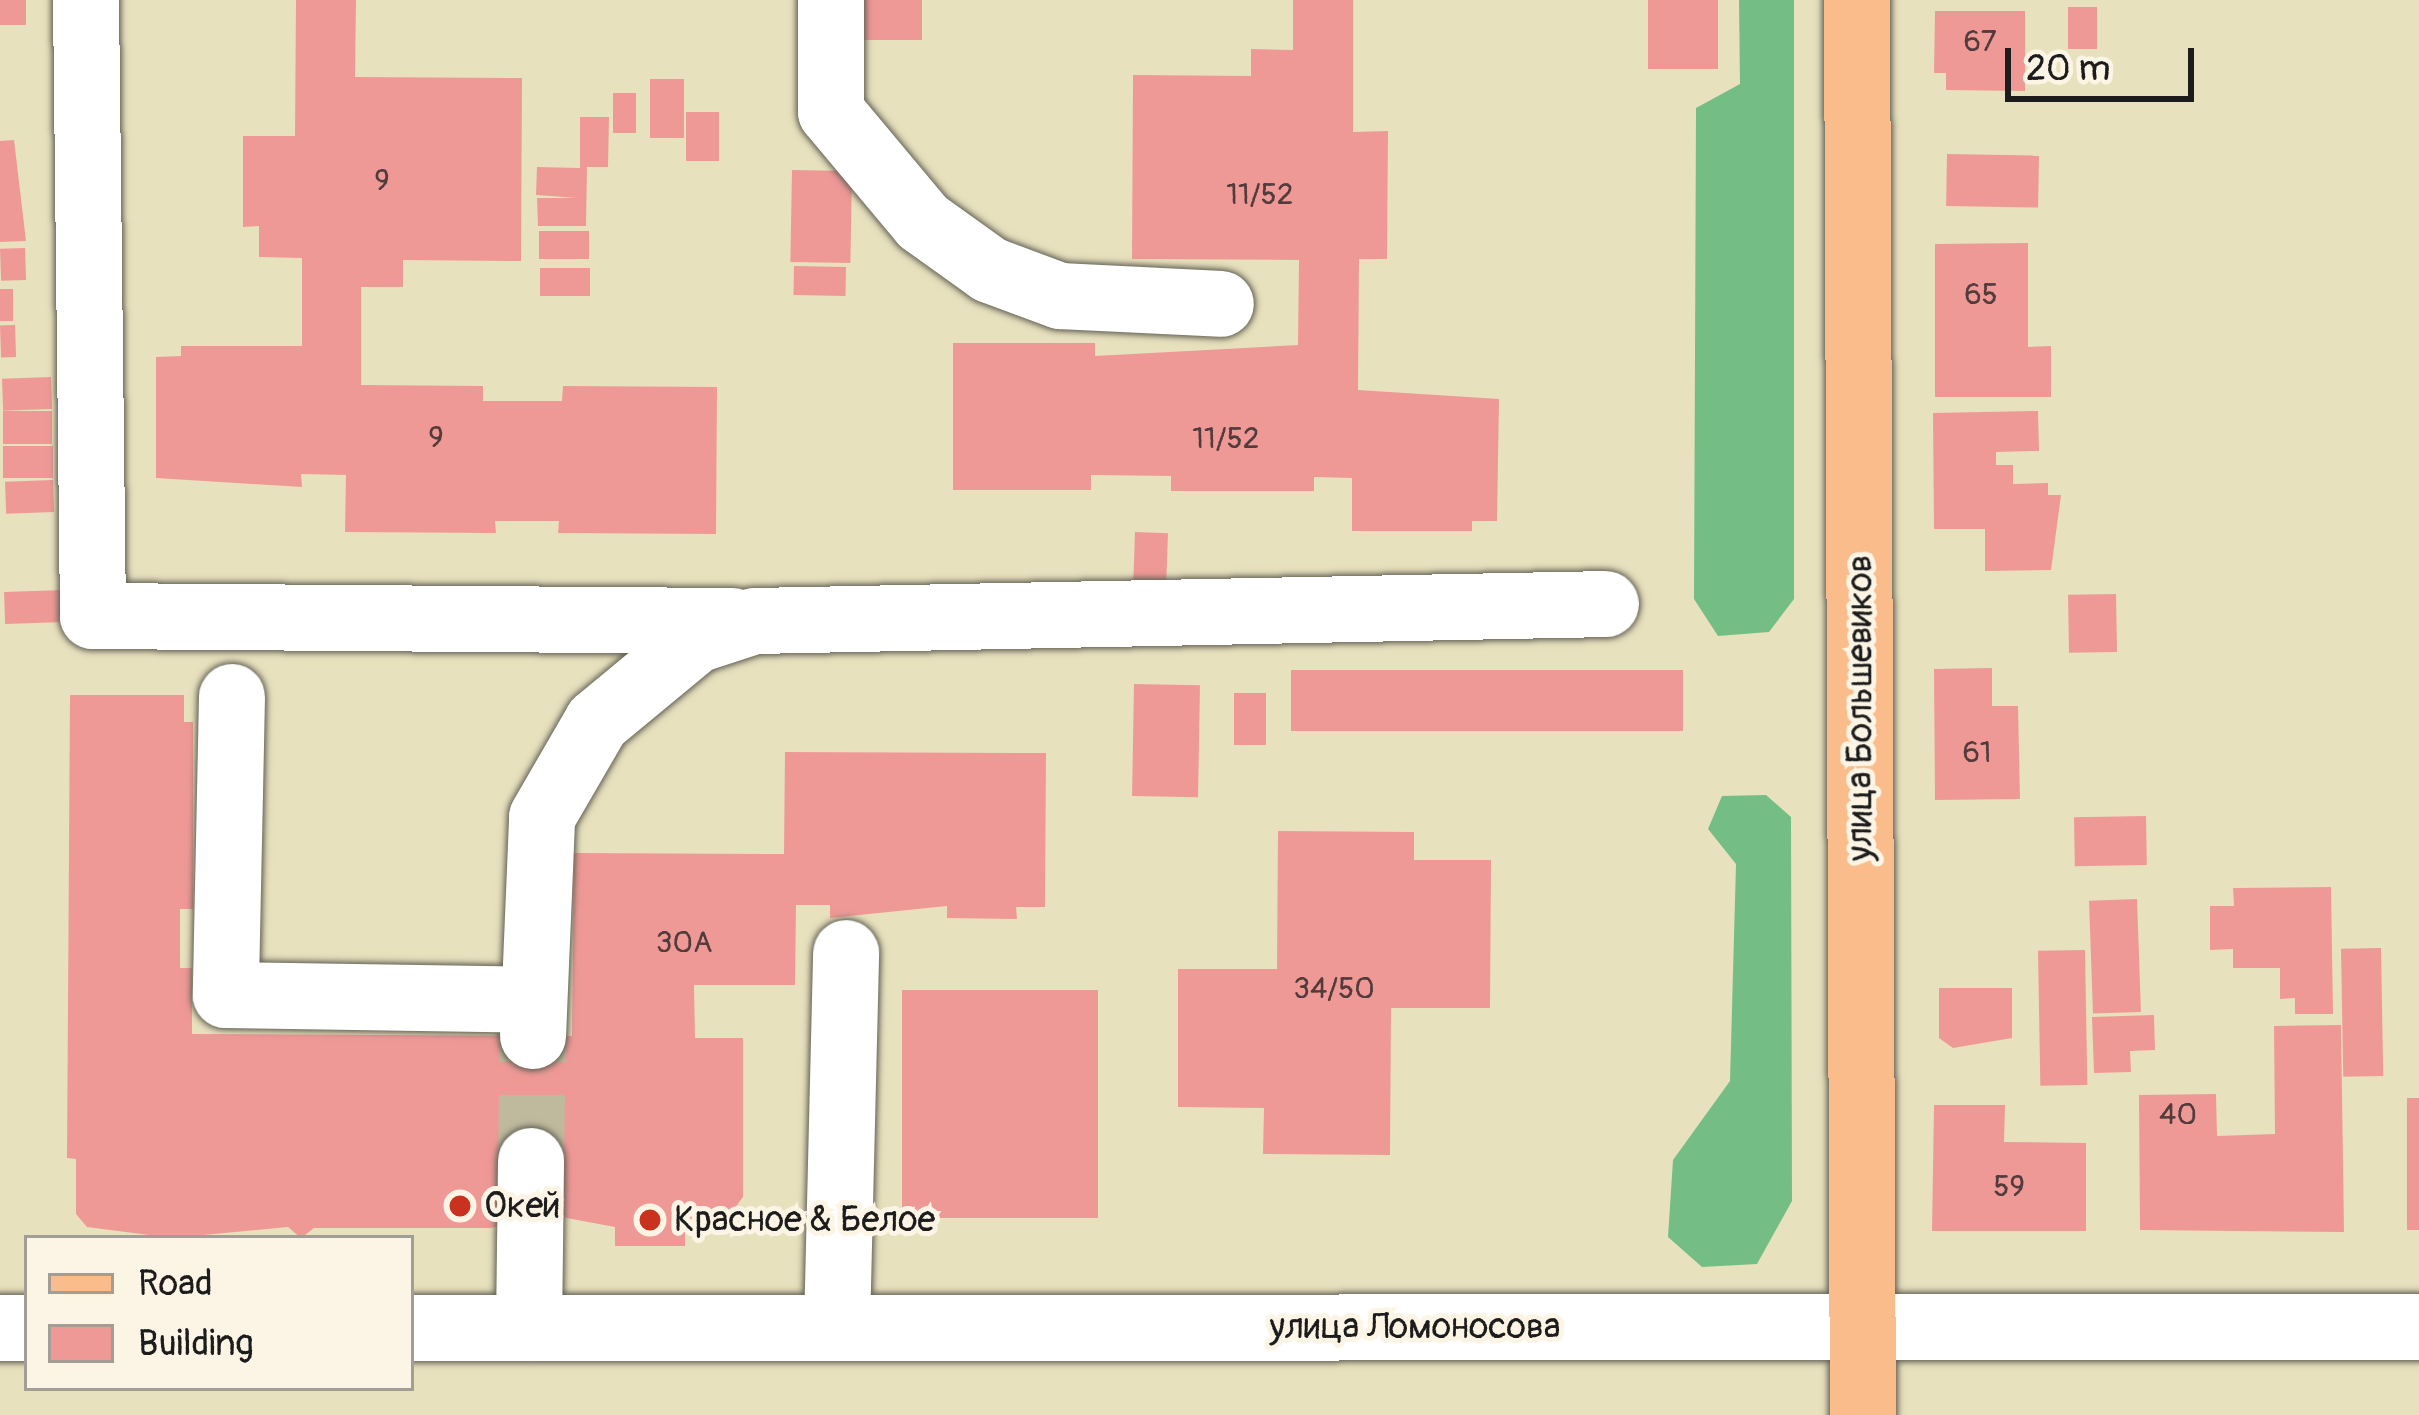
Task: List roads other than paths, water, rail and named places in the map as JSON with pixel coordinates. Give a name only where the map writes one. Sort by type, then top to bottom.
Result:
[{"type":"main road","name":"улица Большевиков","points":[[1857,0],[1863,1415]]},
{"type":"street","points":[[86,0],[93,616],[755,621],[1606,604]]},
{"type":"street","points":[[832,0],[832,112],[923,222],[990,270],[1060,296],[1221,304]]},
{"type":"street","points":[[232,697],[226,995],[532,1018],[534,856],[562,774],[635,682],[696,640],[755,621]]},
{"type":"street","points":[[836,1327],[846,953]]},
{"type":"street","points":[[529,1328],[531,1161]]},
{"type":"street","name":"улица Ломоносова","points":[[414,1328],[2419,1328]]},
{"type":"tunnel","points":[[531,1161],[533,1036]]},
{"type":"place","name":"Окей","points":[[460,1206]]},
{"type":"place","name":"Красное & Белое","points":[[650,1220]]}]
